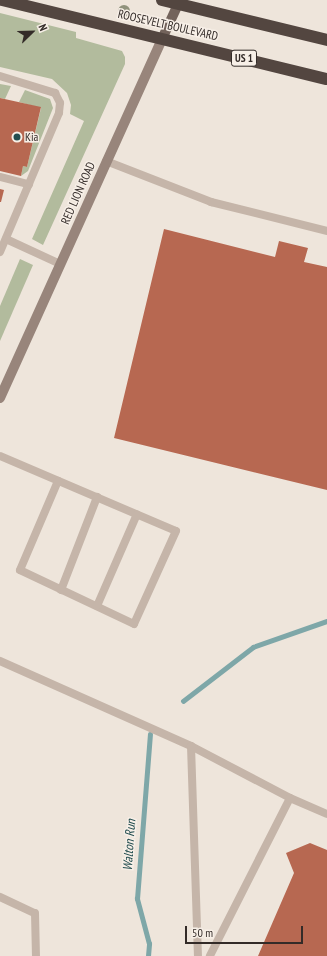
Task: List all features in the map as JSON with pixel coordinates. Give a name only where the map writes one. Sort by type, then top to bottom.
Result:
[{"type":"highway","name":"ROOSEVELT BOULEVARD","points":[[2,0],[327,79]]},
{"type":"highway","name":"ROOSEVELT BOULEVARD","points":[[162,0],[179,2],[327,40]]},
{"type":"main road","name":"RED LION ROAD","points":[[162,38],[179,2]]},
{"type":"street","name":"RED LION ROAD","points":[[0,398],[162,38]]},
{"type":"lane","points":[[0,76],[55,93],[60,103],[59,113],[0,252]]},
{"type":"lane","points":[[106,161],[211,202],[327,231]]},
{"type":"lane","points":[[0,177],[29,184]]},
{"type":"lane","points":[[6,239],[60,264]]},
{"type":"lane","points":[[0,456],[176,531],[134,624],[20,570],[58,481]]},
{"type":"lane","points":[[61,590],[97,497]]},
{"type":"lane","points":[[97,606],[137,514]]},
{"type":"lane","points":[[0,661],[191,746],[290,798],[327,814]]},
{"type":"lane","points":[[191,746],[198,956]]},
{"type":"lane","points":[[210,956],[290,798]]},
{"type":"lane","points":[[0,897],[35,913],[36,956]]},
{"type":"green space","points":[[0,13],[76,32],[76,38],[122,51],[125,57],[125,64],[43,245],[32,239],[84,121],[70,114],[71,105],[67,93],[52,79],[0,67]]},
{"type":"green space","points":[[0,84],[11,86],[5,99],[0,98]]},
{"type":"green space","points":[[25,90],[50,99],[53,108],[28,171],[21,176],[23,166],[27,167],[41,108],[19,102]]},
{"type":"green space","points":[[20,259],[33,265],[0,341],[0,306]]},
{"type":"building","name":"Kia","points":[[0,98],[41,107],[27,167],[23,166],[21,176],[0,171]]},
{"type":"building","points":[[0,189],[4,190],[1,202],[0,202]]},
{"type":"building","points":[[164,229],[275,257],[279,241],[308,248],[304,262],[327,267],[327,490],[114,438]]},
{"type":"building","points":[[310,843],[327,850],[327,956],[258,956],[294,873],[286,853]]},
{"type":"waterway","name":"Walton Run","points":[[183,701],[253,647],[327,621]]},
{"type":"waterway","name":"Walton Run","points":[[148,956],[149,944],[137,899],[150,735]]},
{"type":"place","name":"Kia","points":[[17,137]]}]
